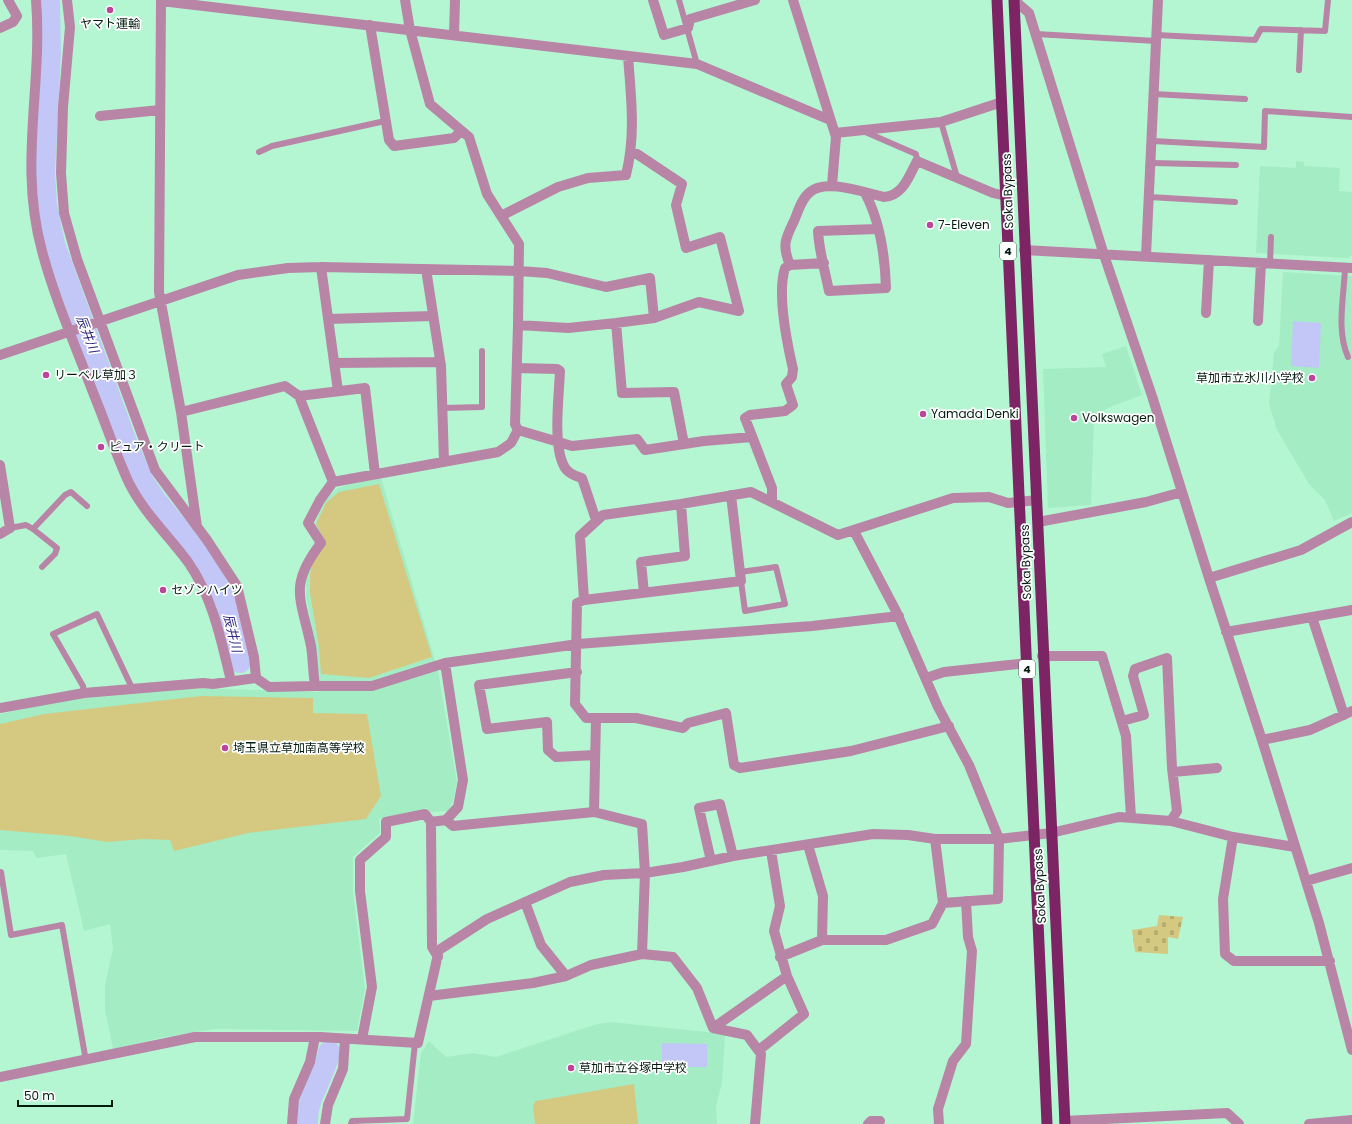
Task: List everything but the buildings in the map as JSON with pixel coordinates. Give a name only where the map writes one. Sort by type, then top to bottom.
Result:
[{"type":"highway","name":"Soka Bypass","points":[[997,0],[1047,1124]]},
{"type":"highway","name":"Soka Bypass","points":[[1014,0],[1024,250],[1038,522],[1042,656],[1065,1122]]},
{"type":"street","points":[[0,28],[13,22],[17,16],[8,0]]},
{"type":"street","points":[[36,0],[38,40],[30,156],[33,208],[48,272],[129,482],[148,512],[188,562],[207,595],[215,616],[231,682]]},
{"type":"street","points":[[67,0],[70,27],[63,107],[61,173],[64,213],[97,321],[155,470],[197,527],[237,586],[254,657],[256,678]]},
{"type":"street","points":[[405,0],[410,30],[430,104],[469,137],[487,194],[519,244],[515,424],[518,430],[572,446],[637,439],[645,450],[684,444],[752,437]]},
{"type":"street","points":[[454,35],[455,0]]},
{"type":"street","points":[[653,0],[664,35],[688,28],[690,19],[754,0]]},
{"type":"street","points":[[793,0],[836,137],[832,185]]},
{"type":"street","points":[[1014,0],[1029,13],[1036,34],[1104,255],[1152,396],[1306,881],[1330,961],[1352,1050]]},
{"type":"street","points":[[1146,256],[1152,163],[1158,0]]},
{"type":"street","points":[[197,527],[182,412],[158,277],[161,1],[222,4],[370,25],[697,64],[830,120]]},
{"type":"street","points":[[370,25],[385,121],[389,140],[394,146],[454,138],[461,131]]},
{"type":"street","points":[[501,216],[558,187],[588,178],[626,175],[632,153],[633,133],[628,56]]},
{"type":"street","points":[[835,133],[941,122],[1002,102]]},
{"type":"street","points":[[100,116],[160,110]]},
{"type":"street","points":[[518,325],[568,328],[616,323],[654,318],[699,302],[739,311],[720,237],[686,248],[676,205],[682,184],[637,154],[632,153]]},
{"type":"street","points":[[790,265],[786,255],[784,240],[801,203],[810,191],[820,187],[832,185],[884,197],[892,197],[906,183],[917,161],[993,193],[1006,196]]},
{"type":"street","points":[[865,193],[878,229],[885,259],[886,288],[829,291],[824,263],[819,249],[818,231],[878,229]]},
{"type":"street","points":[[1024,250],[1348,268]]},
{"type":"street","points":[[1206,313],[1209,260]]},
{"type":"street","points":[[772,501],[772,488],[745,418],[750,415],[786,411],[793,405],[786,384],[792,377],[792,369],[784,316],[783,275],[785,268],[790,265],[824,263]]},
{"type":"street","points":[[1258,321],[1265,263]]},
{"type":"street","points":[[0,355],[97,321],[238,275],[288,268],[321,267],[519,271],[547,273],[606,287],[650,278],[654,318]]},
{"type":"street","points":[[321,267],[338,391]]},
{"type":"street","points":[[426,269],[440,362],[444,462]]},
{"type":"street","points":[[328,319],[433,316]]},
{"type":"street","points":[[616,323],[622,393],[674,392],[684,444]]},
{"type":"street","points":[[334,363],[440,362]]},
{"type":"street","points":[[517,368],[557,369],[560,371],[558,443],[563,465],[574,476],[582,478],[596,520]]},
{"type":"street","points":[[182,412],[285,386],[299,396],[333,482]]},
{"type":"street","points":[[299,396],[365,388],[375,474]]},
{"type":"street","points":[[315,686],[311,648],[298,593],[306,561],[320,543],[308,522],[320,500],[333,482],[498,452],[511,443],[518,430]]},
{"type":"street","points":[[0,465],[10,528],[0,534]]},
{"type":"street","points":[[584,600],[580,536],[603,515],[752,492],[838,535],[953,498],[989,497],[1008,503],[1037,500]]},
{"type":"street","points":[[1038,522],[1146,502],[1182,492]]},
{"type":"street","points":[[730,495],[740,576],[644,593],[584,600],[577,603],[578,644],[575,704],[586,718],[636,718],[683,728],[688,722],[726,713],[734,765],[740,768],[851,751],[949,726]]},
{"type":"street","points":[[644,593],[642,562],[685,556],[681,504]]},
{"type":"street","points":[[1209,578],[1301,550],[1352,522]]},
{"type":"street","points":[[854,531],[898,616],[949,726],[970,765],[999,839],[998,899],[943,903]]},
{"type":"street","points":[[1226,632],[1352,610]]},
{"type":"street","points":[[0,708],[84,693],[231,682],[256,678],[269,688],[372,686],[445,663],[578,644],[812,626],[898,616]]},
{"type":"street","points":[[1262,740],[1310,730],[1348,713],[1312,617]]},
{"type":"street","points":[[1042,656],[1102,656],[1126,736],[1130,817]]},
{"type":"street","points":[[1122,721],[1144,715],[1133,676],[1135,669],[1167,658],[1173,772],[1177,810],[1171,821]]},
{"type":"street","points":[[431,822],[446,820],[458,807],[463,780],[445,663]]},
{"type":"street","points":[[926,678],[944,672],[1027,663]]},
{"type":"street","points":[[577,672],[479,685],[487,729],[547,722],[548,750],[556,757],[595,754]]},
{"type":"street","points":[[594,812],[596,718]]},
{"type":"street","points":[[1173,772],[1217,768]]},
{"type":"street","points":[[711,861],[699,808],[720,804],[733,856]]},
{"type":"street","points":[[446,820],[453,826],[594,812],[642,824],[645,873],[642,954]]},
{"type":"street","points":[[362,1039],[372,987],[360,891],[360,860],[386,837],[386,822],[425,814],[431,822],[432,947],[438,957]]},
{"type":"street","points":[[0,1077],[86,1061],[195,1037],[315,1037],[418,1043],[439,950],[487,919],[524,902],[570,882],[604,875],[645,873],[733,856],[874,834],[908,835],[935,839],[999,839],[1035,836],[1119,817],[1171,821],[1233,837],[1295,847]]},
{"type":"street","points":[[1233,837],[1223,899],[1225,954],[1234,961],[1330,961]]},
{"type":"street","points":[[780,957],[822,940],[886,940],[932,924],[943,903],[935,839]]},
{"type":"street","points":[[808,845],[823,896],[822,940]]},
{"type":"street","points":[[759,1050],[804,1014],[780,957],[774,931],[780,906],[771,851]]},
{"type":"street","points":[[1306,881],[1352,868]]},
{"type":"street","points":[[939,1124],[938,1109],[953,1061],[966,1044],[972,951],[968,937],[966,901]]},
{"type":"street","points":[[524,902],[541,945],[566,976]]},
{"type":"street","points":[[429,996],[533,983],[566,976],[591,965],[642,954],[673,957],[697,988],[713,1028]]},
{"type":"street","points":[[713,1028],[787,976]]},
{"type":"street","points":[[713,1028],[747,1035],[761,1054],[755,1124]]},
{"type":"street","points":[[292,1124],[294,1099],[308,1067],[315,1037]]},
{"type":"street","points":[[325,1124],[328,1105],[343,1070],[345,1039]]},
{"type":"street","points":[[1065,1122],[1227,1114],[1239,1124]]},
{"type":"street","points":[[1309,1124],[1352,1120]]},
{"type":"street","points":[[868,1124],[871,1121],[880,1121]]},
{"type":"lane","points":[[679,0],[697,64]]},
{"type":"lane","points":[[1036,34],[1255,40],[1261,29],[1325,31],[1328,0]]},
{"type":"lane","points":[[1299,70],[1301,30]]},
{"type":"lane","points":[[1154,94],[1245,99]]},
{"type":"lane","points":[[1153,141],[1264,146],[1265,111],[1352,117]]},
{"type":"lane","points":[[259,152],[272,146],[385,121]]},
{"type":"lane","points":[[941,122],[957,178]]},
{"type":"lane","points":[[861,131],[916,154],[917,161]]},
{"type":"lane","points":[[1152,163],[1236,165]]},
{"type":"lane","points":[[1150,197],[1236,202]]},
{"type":"lane","points":[[1265,263],[1271,237]]},
{"type":"lane","points":[[1348,268],[1341,332],[1344,348],[1348,357]]},
{"type":"lane","points":[[443,408],[482,407],[482,351]]},
{"type":"lane","points":[[33,528],[65,495],[71,492],[87,506]]},
{"type":"lane","points":[[10,528],[26,525],[33,528],[57,548],[55,554],[42,567]]},
{"type":"lane","points":[[776,567],[785,604],[745,611],[740,576],[776,567]]},
{"type":"lane","points":[[84,693],[83,686],[53,634],[97,614],[133,690]]},
{"type":"lane","points":[[2,872],[11,935],[62,925],[86,1061]]},
{"type":"lane","points":[[351,1124],[352,1121],[407,1119],[415,1043]]},
{"type":"shaded area","points":[[1296,161],[1304,162],[1304,166],[1340,168],[1339,191],[1352,192],[1352,255],[1348,258],[1256,253],[1260,166],[1296,168]]},
{"type":"shaded area","name":"草加市立氷川小学校","points":[[1283,272],[1352,276],[1352,513],[1334,521],[1325,500],[1309,484],[1277,430],[1269,404],[1274,352],[1279,346]]},
{"type":"shaded area","points":[[1126,346],[1142,395],[1108,408],[1094,417],[1091,505],[1048,508],[1043,369],[1106,367],[1102,354]]},
{"type":"shaded area","name":"埼玉県立草加南高等学校","points":[[381,478],[438,671],[457,782],[453,801],[448,811],[430,812],[427,808],[379,819],[380,833],[353,857],[353,892],[365,989],[357,1031],[215,1029],[164,1037],[113,1049],[105,1009],[105,984],[113,949],[110,924],[84,931],[66,854],[37,858],[33,851],[0,850],[0,714],[79,697],[198,688],[319,692],[316,648],[306,596],[306,574],[325,543],[314,525],[324,502],[336,489],[350,484]]},
{"type":"shaded area","name":"草加市立谷塚中学校","points":[[611,1022],[725,1034],[722,1083],[716,1106],[717,1124],[413,1124],[421,1053],[429,1041],[446,1057],[473,1053],[496,1057],[597,1024]]},
{"type":"green space","points":[[379,484],[432,657],[369,678],[321,674],[319,647],[310,593],[310,574],[313,562],[326,543],[316,524],[326,503],[339,492]]},
{"type":"green space","points":[[201,696],[313,698],[313,713],[367,714],[381,796],[366,819],[248,833],[174,851],[170,840],[144,839],[107,842],[70,836],[0,830],[0,724],[44,714]]},
{"type":"green space","points":[[1159,915],[1183,917],[1178,939],[1168,937],[1168,954],[1135,952],[1132,930],[1157,926]]},
{"type":"green space","points":[[634,1084],[638,1124],[535,1124],[533,1105],[536,1101]]},
{"type":"water","points":[[1293,321],[1321,323],[1319,368],[1291,366]]},
{"type":"water","points":[[662,1043],[707,1044],[707,1067],[662,1067]]},
{"type":"waterway","name":"辰井川","points":[[49,0],[50,53],[44,172],[46,205],[54,244],[126,442],[142,480],[156,501],[205,561],[225,601],[240,662]]},
{"type":"waterway","points":[[307,1124],[309,1106],[324,1070],[329,1052]]},
{"type":"place","name":"ヤマト運輸","points":[[110,10]]},
{"type":"place","name":"7-Eleven","points":[[930,225]]},
{"type":"place","name":"リーベル草加３","points":[[46,375]]},
{"type":"place","name":"草加市立氷川小学校","points":[[1312,378]]},
{"type":"place","name":"Yamada Denki","points":[[923,414]]},
{"type":"place","name":"Volkswagen","points":[[1074,418]]},
{"type":"place","name":"ピュア・クリート","points":[[101,447]]},
{"type":"place","name":"セゾンハイツ","points":[[163,590]]},
{"type":"place","name":"埼玉県立草加南高等学校","points":[[225,748]]},
{"type":"place","name":"草加市立谷塚中学校","points":[[571,1068]]}]
